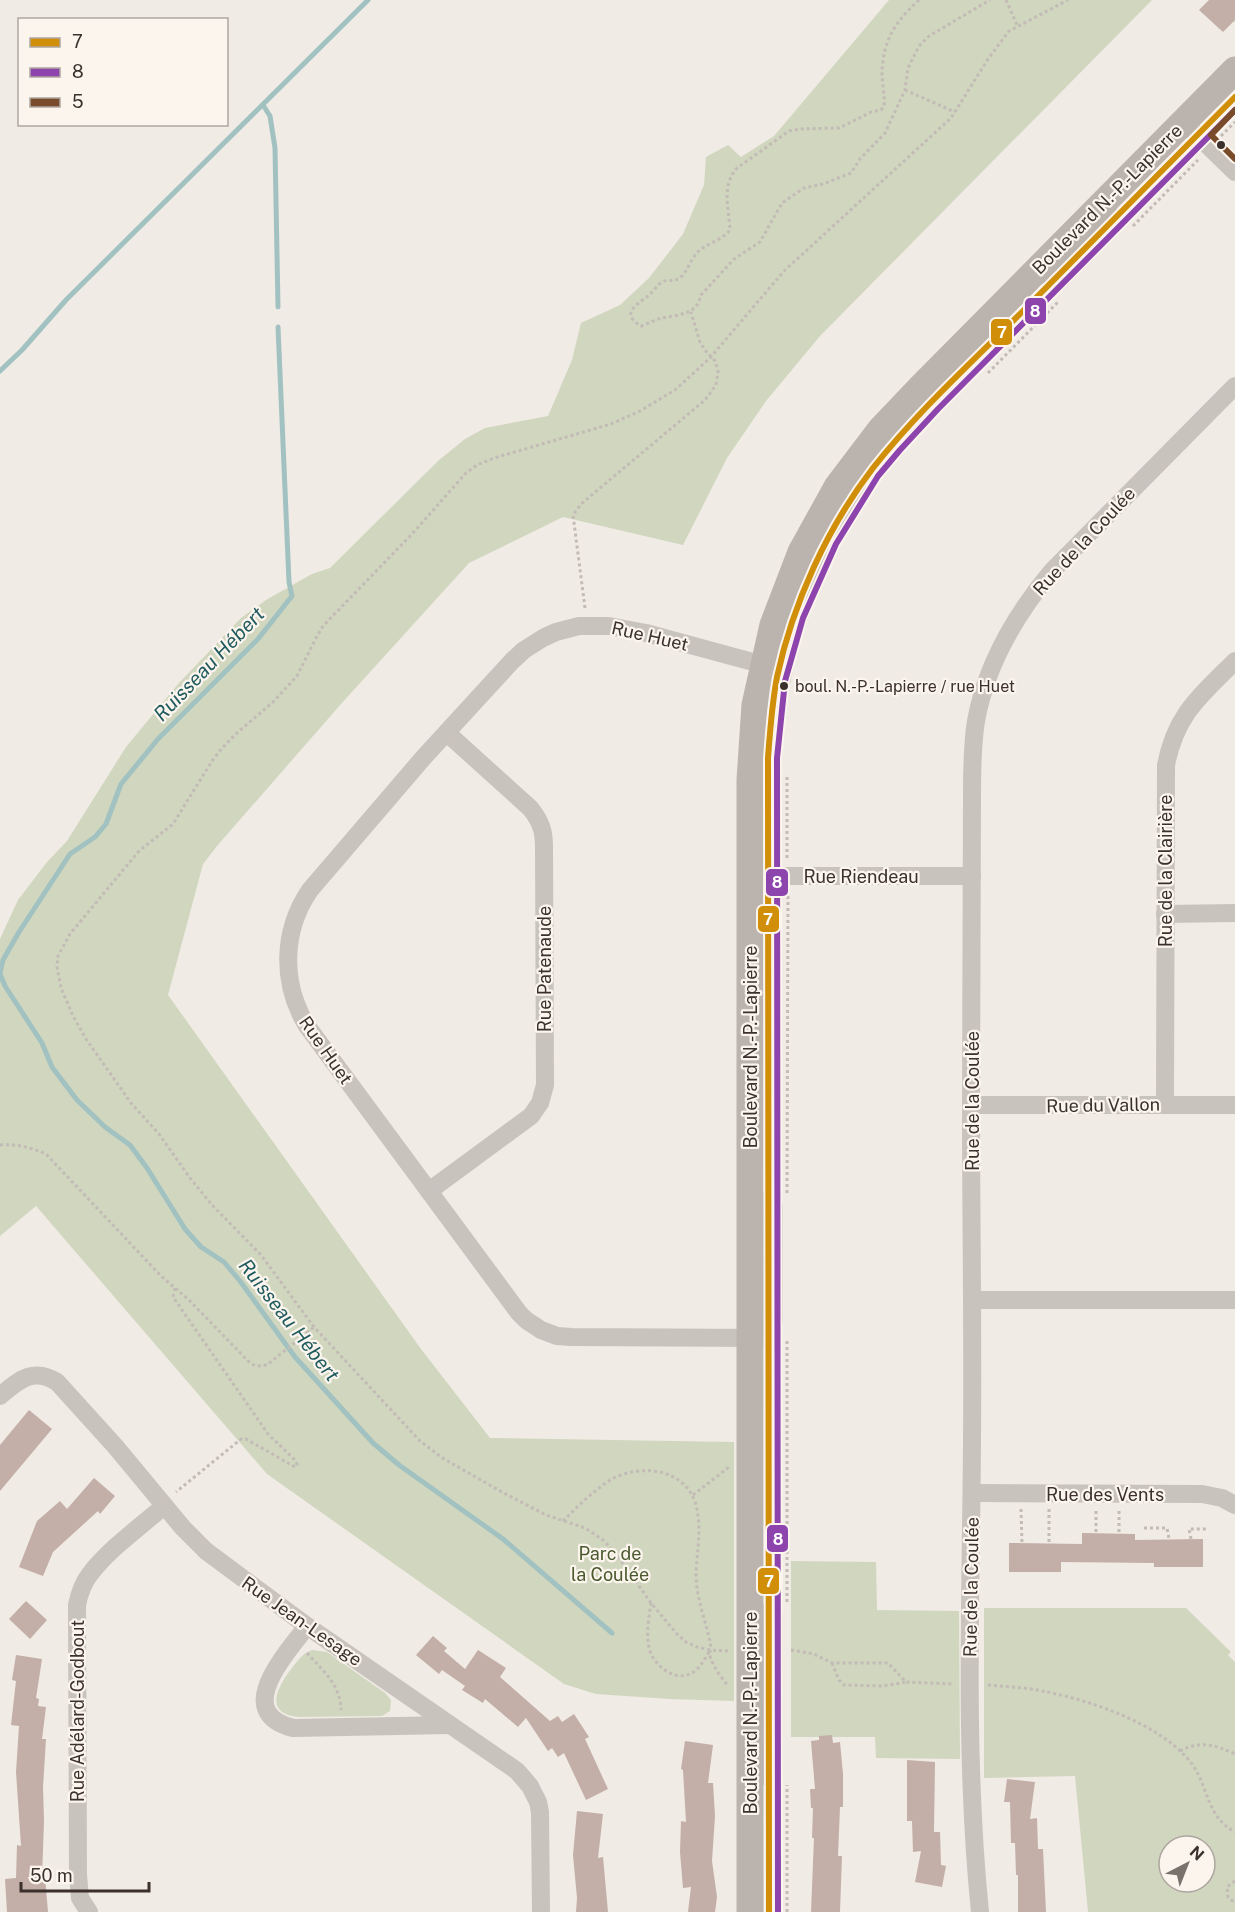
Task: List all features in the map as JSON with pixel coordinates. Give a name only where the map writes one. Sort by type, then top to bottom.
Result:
[{"type":"street","name":"Boulevard N.-P.-Lapierre","points":[[1202,130],[1235,70]]},
{"type":"street","name":"Boulevard N.-P.-Lapierre","points":[[769,1912],[768,758],[772,625],[801,552],[837,487],[881,429],[920,388],[1202,130],[1235,97]]},
{"type":"street","points":[[1202,130],[1235,172]]},
{"type":"street","name":"Rue de la Coulée","points":[[980,1912],[970,1782],[973,1300],[972,784],[976,721],[992,670],[1011,628],[1033,593],[1235,386]]},
{"type":"street","name":"Rue Huet","points":[[769,1337],[571,1337],[557,1336],[540,1330],[526,1320],[301,1017],[294,1000],[287,952],[297,910],[309,890],[447,733],[524,650],[556,632],[579,626],[598,625],[627,628],[771,667]]},
{"type":"street","name":"Rue de la Clairière","points":[[1165,1104],[1165,786],[1169,751],[1173,736],[1184,715],[1203,692],[1235,661]]},
{"type":"street","name":"Rue Patenaude","points":[[429,1191],[526,1121],[540,1104],[545,1085],[542,827],[530,808],[447,733]]},
{"type":"street","name":"Rue Riendeau","points":[[769,870],[972,876]]},
{"type":"street","points":[[1165,914],[1235,913]]},
{"type":"street","name":"Rue du Vallon","points":[[971,1105],[1235,1105]]},
{"type":"street","points":[[973,1300],[1235,1300]]},
{"type":"street","name":"Boulevard N.-P.-Lapierre","points":[[750,1912],[769,1337]]},
{"type":"street","name":"Rue Jean-Lesage","points":[[0,1396],[27,1376],[40,1376],[54,1380],[168,1500],[206,1551],[307,1626],[525,1778],[535,1794],[540,1812],[541,1912]]},
{"type":"street","name":"Rue des Vents","points":[[972,1493],[1203,1494],[1222,1498],[1235,1505]]},
{"type":"street","name":"Rue Adélard-Godbout","points":[[89,1912],[80,1898],[78,1875],[77,1605],[89,1575],[168,1500]]},
{"type":"street","points":[[307,1626],[265,1689],[264,1700],[267,1709],[279,1722],[293,1728],[450,1725]]},
{"type":"path","points":[[919,0],[899,19],[885,45],[882,71],[884,106],[840,128],[789,131],[737,168],[732,174],[727,190],[730,230],[716,242],[696,253],[681,277],[662,282],[640,301],[632,309],[631,318],[641,326],[661,318],[691,311],[698,304],[701,295],[734,259],[760,242],[782,203],[804,188],[823,184],[851,173],[860,159],[885,133],[905,90],[908,68],[919,46],[929,36],[990,0]]},
{"type":"path","points":[[1006,0],[1017,25]]},
{"type":"path","points":[[736,1651],[710,1650],[686,1642],[651,1603],[615,1552],[603,1540],[585,1528],[546,1515],[502,1492],[444,1459],[420,1440],[314,1327],[261,1255],[212,1205],[159,1134],[131,1103],[86,1039],[73,1016],[58,976],[57,967],[62,946],[140,851],[173,824],[222,748],[273,702],[297,676],[323,626],[412,534],[466,473],[477,465],[494,458],[611,424],[640,411],[675,390],[711,357],[784,271],[944,126],[1001,39],[1017,25],[1068,0]]},
{"type":"path","points":[[905,90],[955,112]]},
{"type":"path","points":[[1202,130],[1235,122]]},
{"type":"path","name":"Boulevard N.-P.-Lapierre","points":[[1131,228],[1196,162]]},
{"type":"path","points":[[982,379],[1061,299]]},
{"type":"path","points":[[585,613],[573,515],[581,504],[705,400],[716,385],[717,366],[700,342],[691,311]]},
{"type":"path","points":[[769,870],[787,776]]},
{"type":"path","name":"Boulevard N.-P.-Lapierre","points":[[787,1198],[788,898]]},
{"type":"path","points":[[0,1145],[15,1144],[31,1147],[46,1154],[161,1276],[189,1300],[251,1364],[262,1367],[274,1361],[314,1327]]},
{"type":"path","points":[[168,1500],[241,1438],[295,1467],[297,1465],[296,1461],[268,1434],[239,1394],[173,1297],[175,1288]]},
{"type":"path","name":"Boulevard N.-P.-Lapierre","points":[[769,1337],[787,1613]]},
{"type":"path","points":[[693,1495],[736,1462]]},
{"type":"path","points":[[563,1521],[610,1480],[627,1474],[657,1471],[678,1478],[693,1495],[699,1522],[696,1577],[712,1662],[731,1690]]},
{"type":"path","points":[[1021,1494],[1022,1543]]},
{"type":"path","points":[[1048,1494],[1049,1543]]},
{"type":"path","points":[[1095,1494],[1096,1534]]},
{"type":"path","points":[[1119,1494],[1119,1534]]},
{"type":"path","points":[[1144,1528],[1167,1528],[1169,1539]]},
{"type":"path","points":[[1191,1539],[1190,1528],[1208,1529]]},
{"type":"path","points":[[651,1603],[649,1647],[664,1670],[680,1676],[691,1673],[703,1662],[710,1650]]},
{"type":"path","points":[[788,1649],[814,1654],[832,1663],[888,1663],[906,1682]]},
{"type":"path","points":[[306,1652],[336,1686],[341,1716]]},
{"type":"path","points":[[832,1663],[839,1680],[844,1685],[883,1686],[906,1682],[959,1684]]},
{"type":"path","points":[[981,1685],[1041,1690],[1103,1708],[1147,1727],[1180,1751],[1197,1772],[1211,1808],[1219,1820],[1235,1832]]},
{"type":"path","points":[[1180,1751],[1200,1744],[1211,1745],[1235,1754]]},
{"type":"path","name":"Boulevard N.-P.-Lapierre","points":[[787,1781],[787,1912]]},
{"type":"path","points":[[1235,1881],[1227,1887],[1226,1893],[1235,1903]]},
{"type":"green space","name":"Parc de la Coulée","points":[[889,0],[1152,0],[820,336],[766,401],[727,458],[683,545],[563,517],[469,563],[341,704],[203,864],[168,995],[421,1349],[490,1438],[734,1442],[734,1701],[596,1694],[564,1684],[267,1474],[36,1206],[0,1236],[0,939],[18,900],[47,862],[67,841],[126,747],[179,683],[241,618],[266,600],[312,574],[330,568],[438,461],[465,439],[485,428],[548,416],[572,360],[581,323],[620,305],[649,278],[683,234],[704,185],[706,157],[728,145],[741,157],[774,136]]},
{"type":"green space","points":[[791,1561],[876,1562],[877,1610],[959,1611],[960,1759],[876,1758],[875,1737],[791,1737]]},
{"type":"green space","points":[[984,1608],[1186,1608],[1231,1652],[1228,1655],[1235,1662],[1235,1912],[1088,1912],[1075,1776],[984,1778]]},
{"type":"green space","points":[[312,1650],[327,1652],[385,1693],[391,1700],[390,1711],[382,1716],[299,1717],[282,1711],[276,1700],[280,1687],[299,1659]]},
{"type":"building","points":[[1209,0],[1235,0],[1235,20],[1223,32],[1199,10]]},
{"type":"building","points":[[29,1410],[52,1429],[0,1491],[0,1445]]},
{"type":"building","points":[[94,1478],[115,1496],[100,1514],[98,1511],[53,1552],[43,1576],[19,1567],[37,1521],[60,1501],[67,1509]]},
{"type":"building","points":[[1082,1533],[1135,1534],[1135,1540],[1203,1539],[1203,1567],[1154,1567],[1154,1563],[1061,1562],[1061,1572],[1009,1572],[1009,1543],[1082,1544]]},
{"type":"building","points":[[26,1601],[47,1620],[30,1639],[9,1619]]},
{"type":"building","points":[[433,1636],[447,1648],[444,1651],[465,1669],[478,1650],[506,1668],[500,1677],[550,1721],[558,1716],[562,1722],[574,1714],[589,1737],[585,1739],[608,1789],[586,1800],[564,1753],[558,1757],[552,1748],[548,1751],[526,1718],[518,1727],[485,1699],[483,1703],[462,1690],[465,1686],[442,1670],[439,1674],[416,1655]]},
{"type":"building","points":[[16,1655],[42,1659],[36,1698],[39,1699],[38,1706],[46,1707],[42,1739],[46,1739],[42,1877],[45,1877],[48,1912],[7,1912],[5,1879],[16,1878],[17,1845],[21,1846],[16,1772],[19,1726],[11,1725],[16,1681],[12,1680]]},
{"type":"building","points":[[832,1735],[833,1743],[840,1742],[843,1774],[843,1807],[840,1807],[838,1856],[842,1856],[840,1912],[811,1912],[814,1838],[812,1838],[813,1808],[811,1808],[810,1789],[815,1789],[811,1741],[819,1740],[819,1736]]},
{"type":"building","points":[[685,1741],[713,1745],[708,1783],[713,1783],[715,1816],[712,1861],[717,1897],[715,1912],[688,1912],[691,1887],[683,1888],[680,1852],[681,1821],[686,1822],[683,1770],[681,1769]]},
{"type":"building","points":[[907,1760],[935,1762],[934,1832],[940,1832],[941,1865],[946,1866],[942,1887],[915,1882],[921,1851],[913,1852],[912,1821],[907,1821]]},
{"type":"building","points":[[1007,1779],[1035,1782],[1030,1819],[1037,1818],[1038,1849],[1043,1849],[1046,1912],[1018,1912],[1018,1875],[1016,1875],[1015,1843],[1011,1843],[1010,1802],[1004,1802]]},
{"type":"building","points":[[577,1811],[603,1814],[598,1858],[603,1857],[608,1912],[576,1912],[573,1855]]},
{"type":"waterway","points":[[0,371],[22,350],[66,300],[368,0]]},
{"type":"waterway","name":"Ruisseau Hébert","points":[[263,105],[270,116],[275,148],[278,307]]},
{"type":"waterway","name":"Ruisseau Hébert","points":[[0,973],[3,960],[19,932],[70,854],[95,837],[106,824],[121,784],[158,739],[258,639],[292,596],[289,582],[278,327]]},
{"type":"waterway","name":"Ruisseau Hébert","points":[[0,974],[5,986],[42,1043],[52,1067],[77,1100],[105,1127],[130,1145],[185,1229],[201,1247],[224,1262],[295,1357],[373,1443],[399,1465],[503,1539],[612,1633]]},
{"type":"transit line","name":"7","points":[[769,1912],[768,758],[774,697],[784,649],[802,594],[827,541],[856,491],[890,447],[946,387],[1235,97]]},
{"type":"transit line","name":"8","points":[[778,1912],[777,758],[785,681],[803,618],[836,544],[878,476],[938,409],[1235,110]]},
{"type":"transit line","name":"5","points":[[1235,110],[1211,135],[1235,159]]},
{"type":"place","name":"boul. N.-P.-Lapierre / rue Huet","points":[[784,686]]}]
